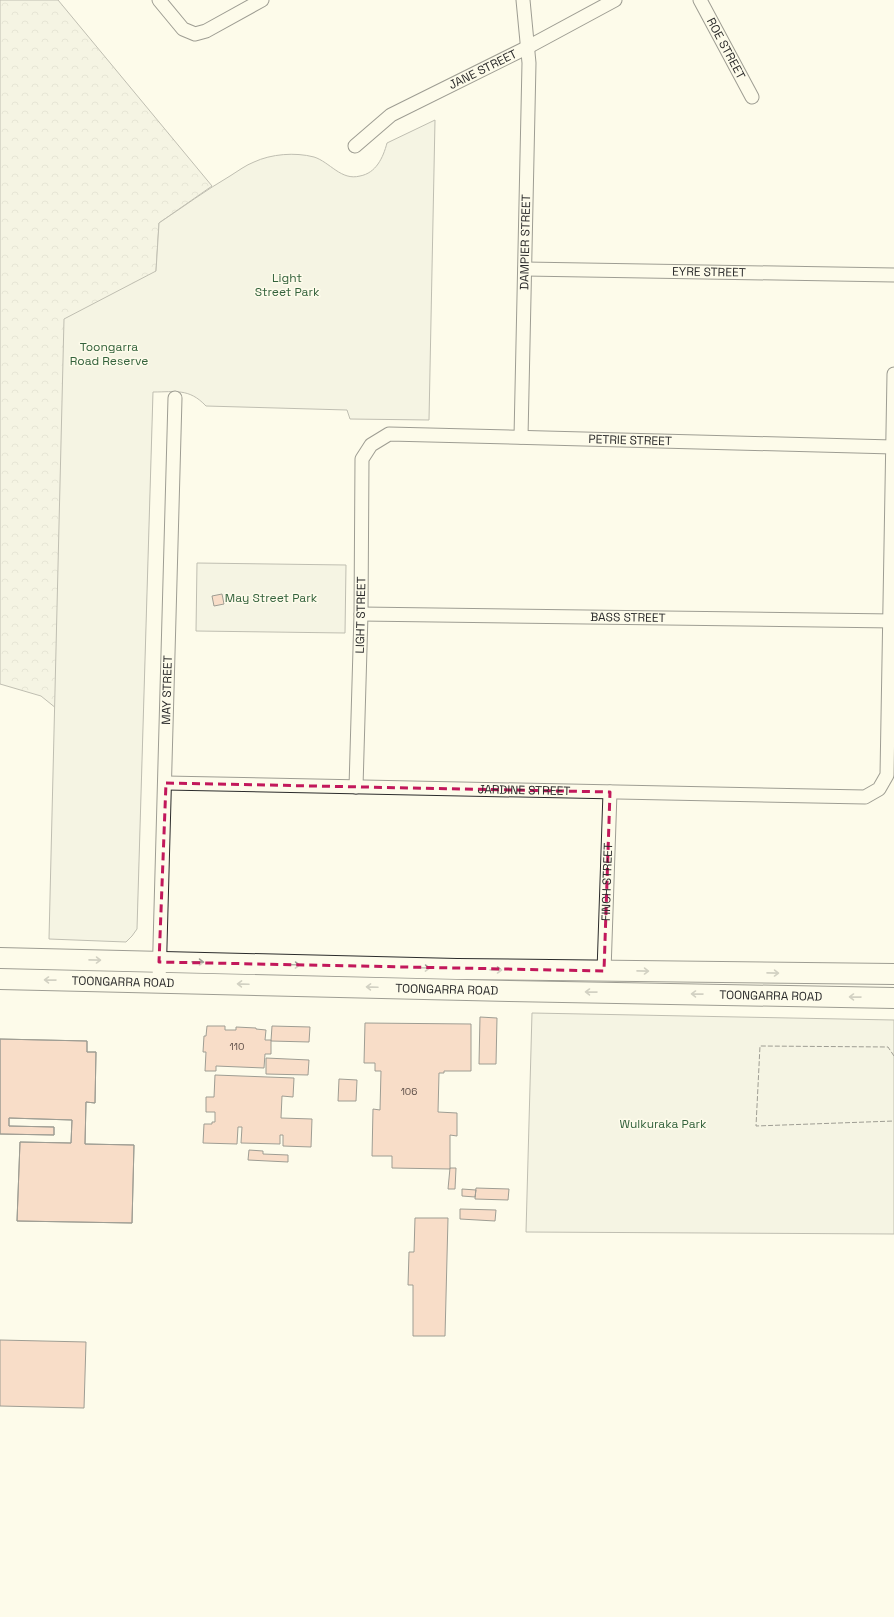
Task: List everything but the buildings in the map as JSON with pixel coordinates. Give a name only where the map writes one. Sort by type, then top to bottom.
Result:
[{"type":"main road","name":"TOONGARRA ROAD","points":[[0,958],[457,969],[894,974]]},
{"type":"main road","name":"TOONGARRA ROAD","points":[[0,979],[894,998]]},
{"type":"street","points":[[159,0],[183,29],[195,34],[206,31],[262,0]]},
{"type":"street","name":"DAMPIER STREET","points":[[521,437],[529,63],[523,0]]},
{"type":"street","name":"JANE STREET","points":[[355,146],[391,115],[528,47],[616,0]]},
{"type":"street","name":"ROE STREET","points":[[700,0],[752,97]]},
{"type":"street","name":"EYRE STREET","points":[[525,269],[894,275]]},
{"type":"street","points":[[892,621],[894,374]]},
{"type":"street","name":"MAY STREET","points":[[160,982],[159,962],[166,782],[169,600],[175,398]]},
{"type":"street","name":"PETRIE STREET","points":[[371,445],[389,434],[893,446]]},
{"type":"street","name":"LIGHT STREET","points":[[356,787],[361,614],[362,459],[371,445]]},
{"type":"street","name":"BASS STREET","points":[[361,614],[892,621]]},
{"type":"street","name":"JARDINE STREET","points":[[166,782],[865,797],[879,789],[887,775],[892,621]]},
{"type":"street","name":"FINCH STREET","points":[[604,971],[610,792]]},
{"type":"highlighted area","points":[[166,783],[610,792],[604,971],[159,962]]},
{"type":"green space","name":"Toongarra Road Reserve","points":[[0,0],[58,0],[212,186],[159,223],[156,271],[137,907],[125,920],[62,713],[41,696],[0,684]]},
{"type":"green space","points":[[435,120],[429,420],[350,419],[347,410],[206,406],[194,396],[182,392],[153,392],[137,929],[126,942],[49,939],[64,319],[156,271],[159,223],[212,187],[248,165],[268,157],[291,154],[307,155],[320,159],[341,174],[353,177],[360,176],[375,168],[381,159],[387,143]]},
{"type":"green space","name":"May Street Park","points":[[197,563],[346,565],[345,633],[196,631]]},
{"type":"green space","name":"Wulkuraka Park","points":[[532,1013],[894,1020],[894,1234],[526,1232]]},
{"type":"fence","points":[[894,1056],[888,1047],[760,1046],[756,1126],[894,1121]]},
{"type":"park label","name":"Light Street Park","points":[[287,285]]}]
